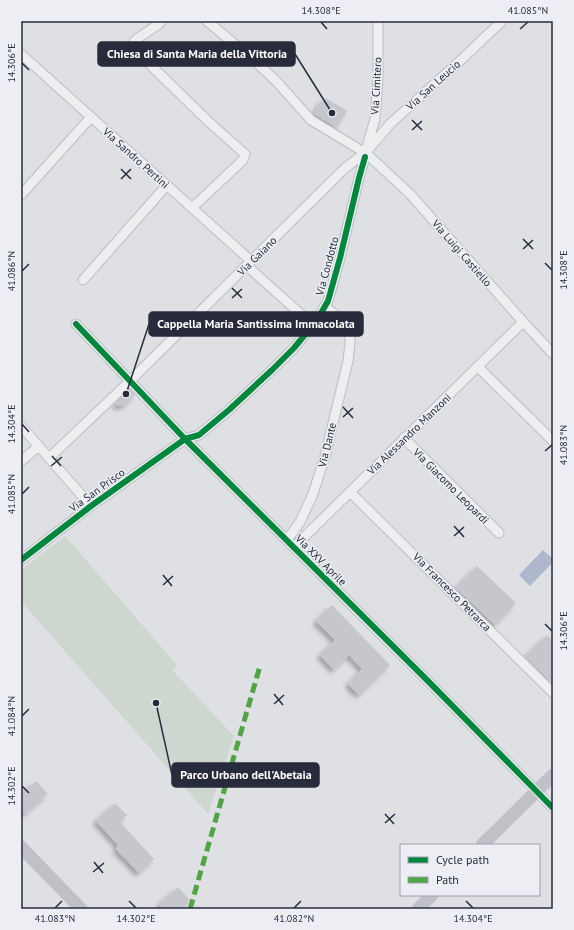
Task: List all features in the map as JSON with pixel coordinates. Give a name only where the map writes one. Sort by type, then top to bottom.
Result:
[{"type":"street","points":[[161,21],[134,42],[136,51],[209,122],[245,154],[243,160],[192,208]]},
{"type":"street","name":"Via Luigi Castiello","points":[[207,21],[278,83],[311,120],[365,153],[410,194],[553,354]]},
{"type":"street","name":"Via Cimitero","points":[[365,153],[375,119],[378,78],[378,21]]},
{"type":"street","name":"Via San Leucio","points":[[365,153],[391,123],[502,21]]},
{"type":"street","name":"Via Sandro Pertini","points":[[21,54],[192,208],[313,325]]},
{"type":"street","points":[[21,195],[91,117]]},
{"type":"street","name":"Via Gaiano","points":[[49,458],[130,381],[344,169],[365,153]]},
{"type":"street","name":"Via Condotto","points":[[185,439],[199,435],[230,409],[294,348],[317,320],[328,301],[340,258],[365,153]]},
{"type":"street","points":[[83,280],[167,185]]},
{"type":"street","name":"Via Dante","points":[[290,543],[313,494],[325,456],[348,361],[350,333],[346,325],[324,307]]},
{"type":"street","name":"Via Alessandro Manzoni","points":[[290,543],[350,492],[523,322]]},
{"type":"street","name":"Via XXV Aprile","points":[[76,324],[185,439],[553,808]]},
{"type":"street","points":[[478,366],[553,441]]},
{"type":"street","points":[[21,426],[91,506]]},
{"type":"street","name":"Via Giacomo Leopardi","points":[[404,438],[498,533]]},
{"type":"street","name":"Via San Prisco","points":[[21,560],[91,506],[185,439]]},
{"type":"street","points":[[21,461],[38,446]]},
{"type":"street","name":"Via Francesco Petrarca","points":[[350,492],[553,693]]},
{"type":"street","points":[[483,844],[553,775]]},
{"type":"street","points":[[21,847],[81,909]]},
{"type":"street","points":[[418,909],[431,896]]},
{"type":"shaded area","points":[[65,536],[177,665],[172,670],[234,736],[208,814],[21,601],[21,570]]},
{"type":"water","points":[[543,550],[553,559],[553,562],[530,586],[519,575]]},
{"type":"building","points":[[326,98],[347,111],[337,127],[314,114],[321,101],[323,102]]},
{"type":"building","points":[[130,389],[135,395],[124,406],[116,405],[115,404]]},
{"type":"building","points":[[477,566],[516,603],[495,625],[456,588]]},
{"type":"building","points":[[332,605],[390,665],[359,695],[348,684],[362,669],[349,655],[334,670],[320,655],[335,640],[316,621]]},
{"type":"building","points":[[547,635],[553,641],[553,684],[525,657]]},
{"type":"building","points":[[36,781],[48,794],[25,814],[21,809],[21,794]]},
{"type":"building","points":[[115,803],[127,815],[120,822],[154,859],[139,873],[116,849],[118,845],[96,821]]},
{"type":"building","points":[[178,887],[189,899],[186,909],[164,909],[159,904]]},
{"type":"marked path","points":[[190,909],[260,666]]},
{"type":"cycle path","points":[[21,560],[91,506],[185,439],[199,435],[230,409],[294,348],[317,320],[328,301],[365,157]]},
{"type":"cycle path","points":[[76,324],[185,439],[553,808]]},
{"type":"place","name":"Chiesa di Santa Maria della Vittoria","points":[[332,113]]},
{"type":"place","name":"Cappella Maria Santissima Immacolata","points":[[126,394]]},
{"type":"place","name":"Parco Urbano dell'Abetaia","points":[[156,703]]}]
